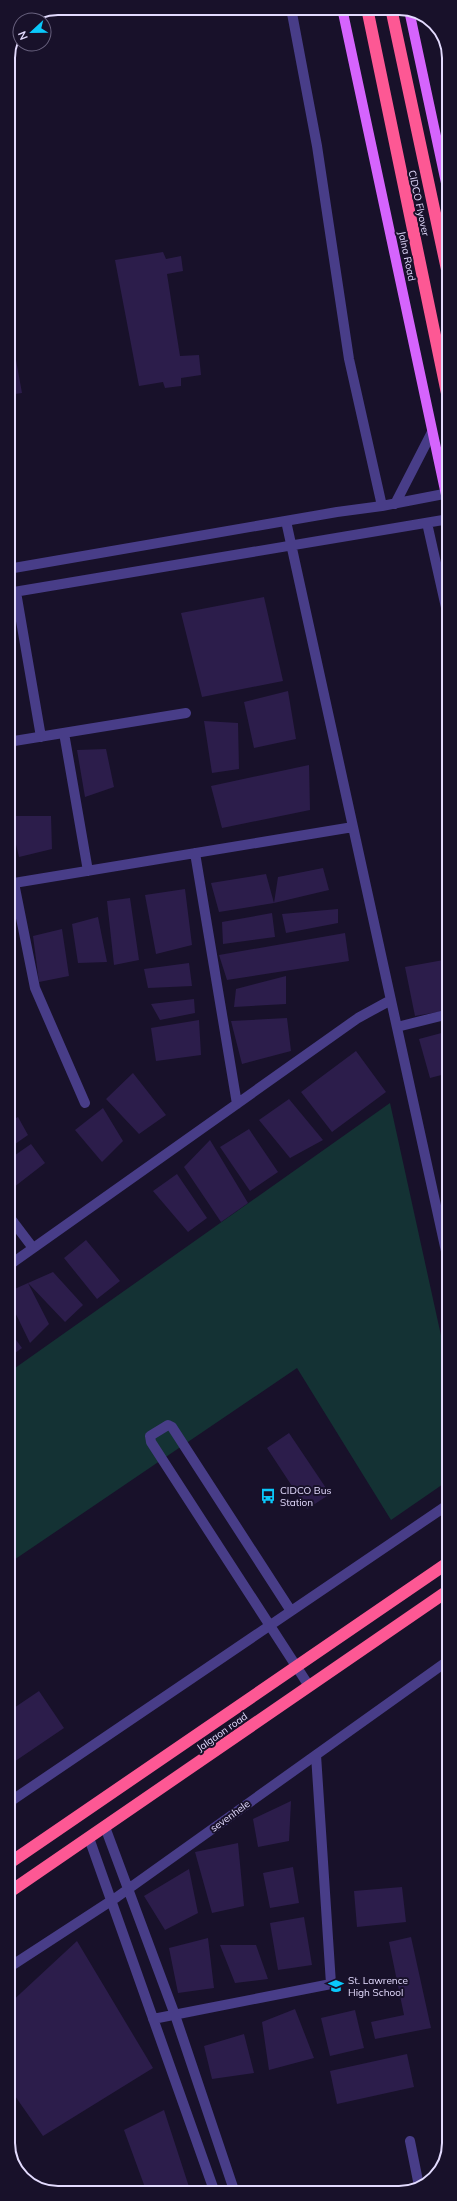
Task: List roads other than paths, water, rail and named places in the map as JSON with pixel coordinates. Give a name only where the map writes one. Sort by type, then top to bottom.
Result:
[{"type":"highway","name":"CIDCO Flyover","points":[[368,15],[442,369]]},
{"type":"highway","name":"CIDCO Flyover","points":[[393,15],[442,246]]},
{"type":"highway","name":"Jalgaon road","points":[[15,1859],[442,1567]]},
{"type":"highway","name":"Jalgaon road","points":[[15,1888],[442,1595]]},
{"type":"main road","name":"Jalna Road","points":[[343,15],[442,473]]},
{"type":"main road","points":[[410,16],[442,164]]},
{"type":"street","points":[[292,15],[317,146],[349,359],[382,506]]},
{"type":"street","points":[[394,504],[432,432]]},
{"type":"street","points":[[15,568],[442,495]]},
{"type":"street","points":[[15,592],[442,520]]},
{"type":"street","points":[[286,521],[442,1233]]},
{"type":"street","points":[[428,523],[442,588]]},
{"type":"street","points":[[15,607],[41,737]]},
{"type":"street","points":[[15,741],[186,713]]},
{"type":"street","points":[[64,734],[88,871]]},
{"type":"street","points":[[15,883],[353,827]]},
{"type":"street","points":[[195,853],[237,1104]]},
{"type":"street","points":[[15,901],[35,988],[85,1103]]},
{"type":"street","points":[[15,1261],[358,1018],[391,1000]]},
{"type":"street","points":[[397,1027],[442,1016]]},
{"type":"street","points":[[15,1224],[33,1248]]},
{"type":"street","points":[[291,1611],[172,1427],[168,1425],[150,1436],[151,1442],[309,1686]]},
{"type":"street","points":[[15,1798],[442,1509]]},
{"type":"street","name":"sevenhele","points":[[15,1963],[129,1888],[442,1665]]},
{"type":"street","points":[[153,2019],[331,1984],[316,1755]]},
{"type":"street","points":[[105,1827],[129,1888],[175,2015],[233,2186]]},
{"type":"street","points":[[89,1838],[110,1901],[213,2186]]},
{"type":"street","points":[[410,2141],[418,2181]]},
{"type":"place","name":"CIDCO Bus Station","points":[[268,1496]]},
{"type":"place","name":"St. Lawrence High School","points":[[336,1986]]}]
